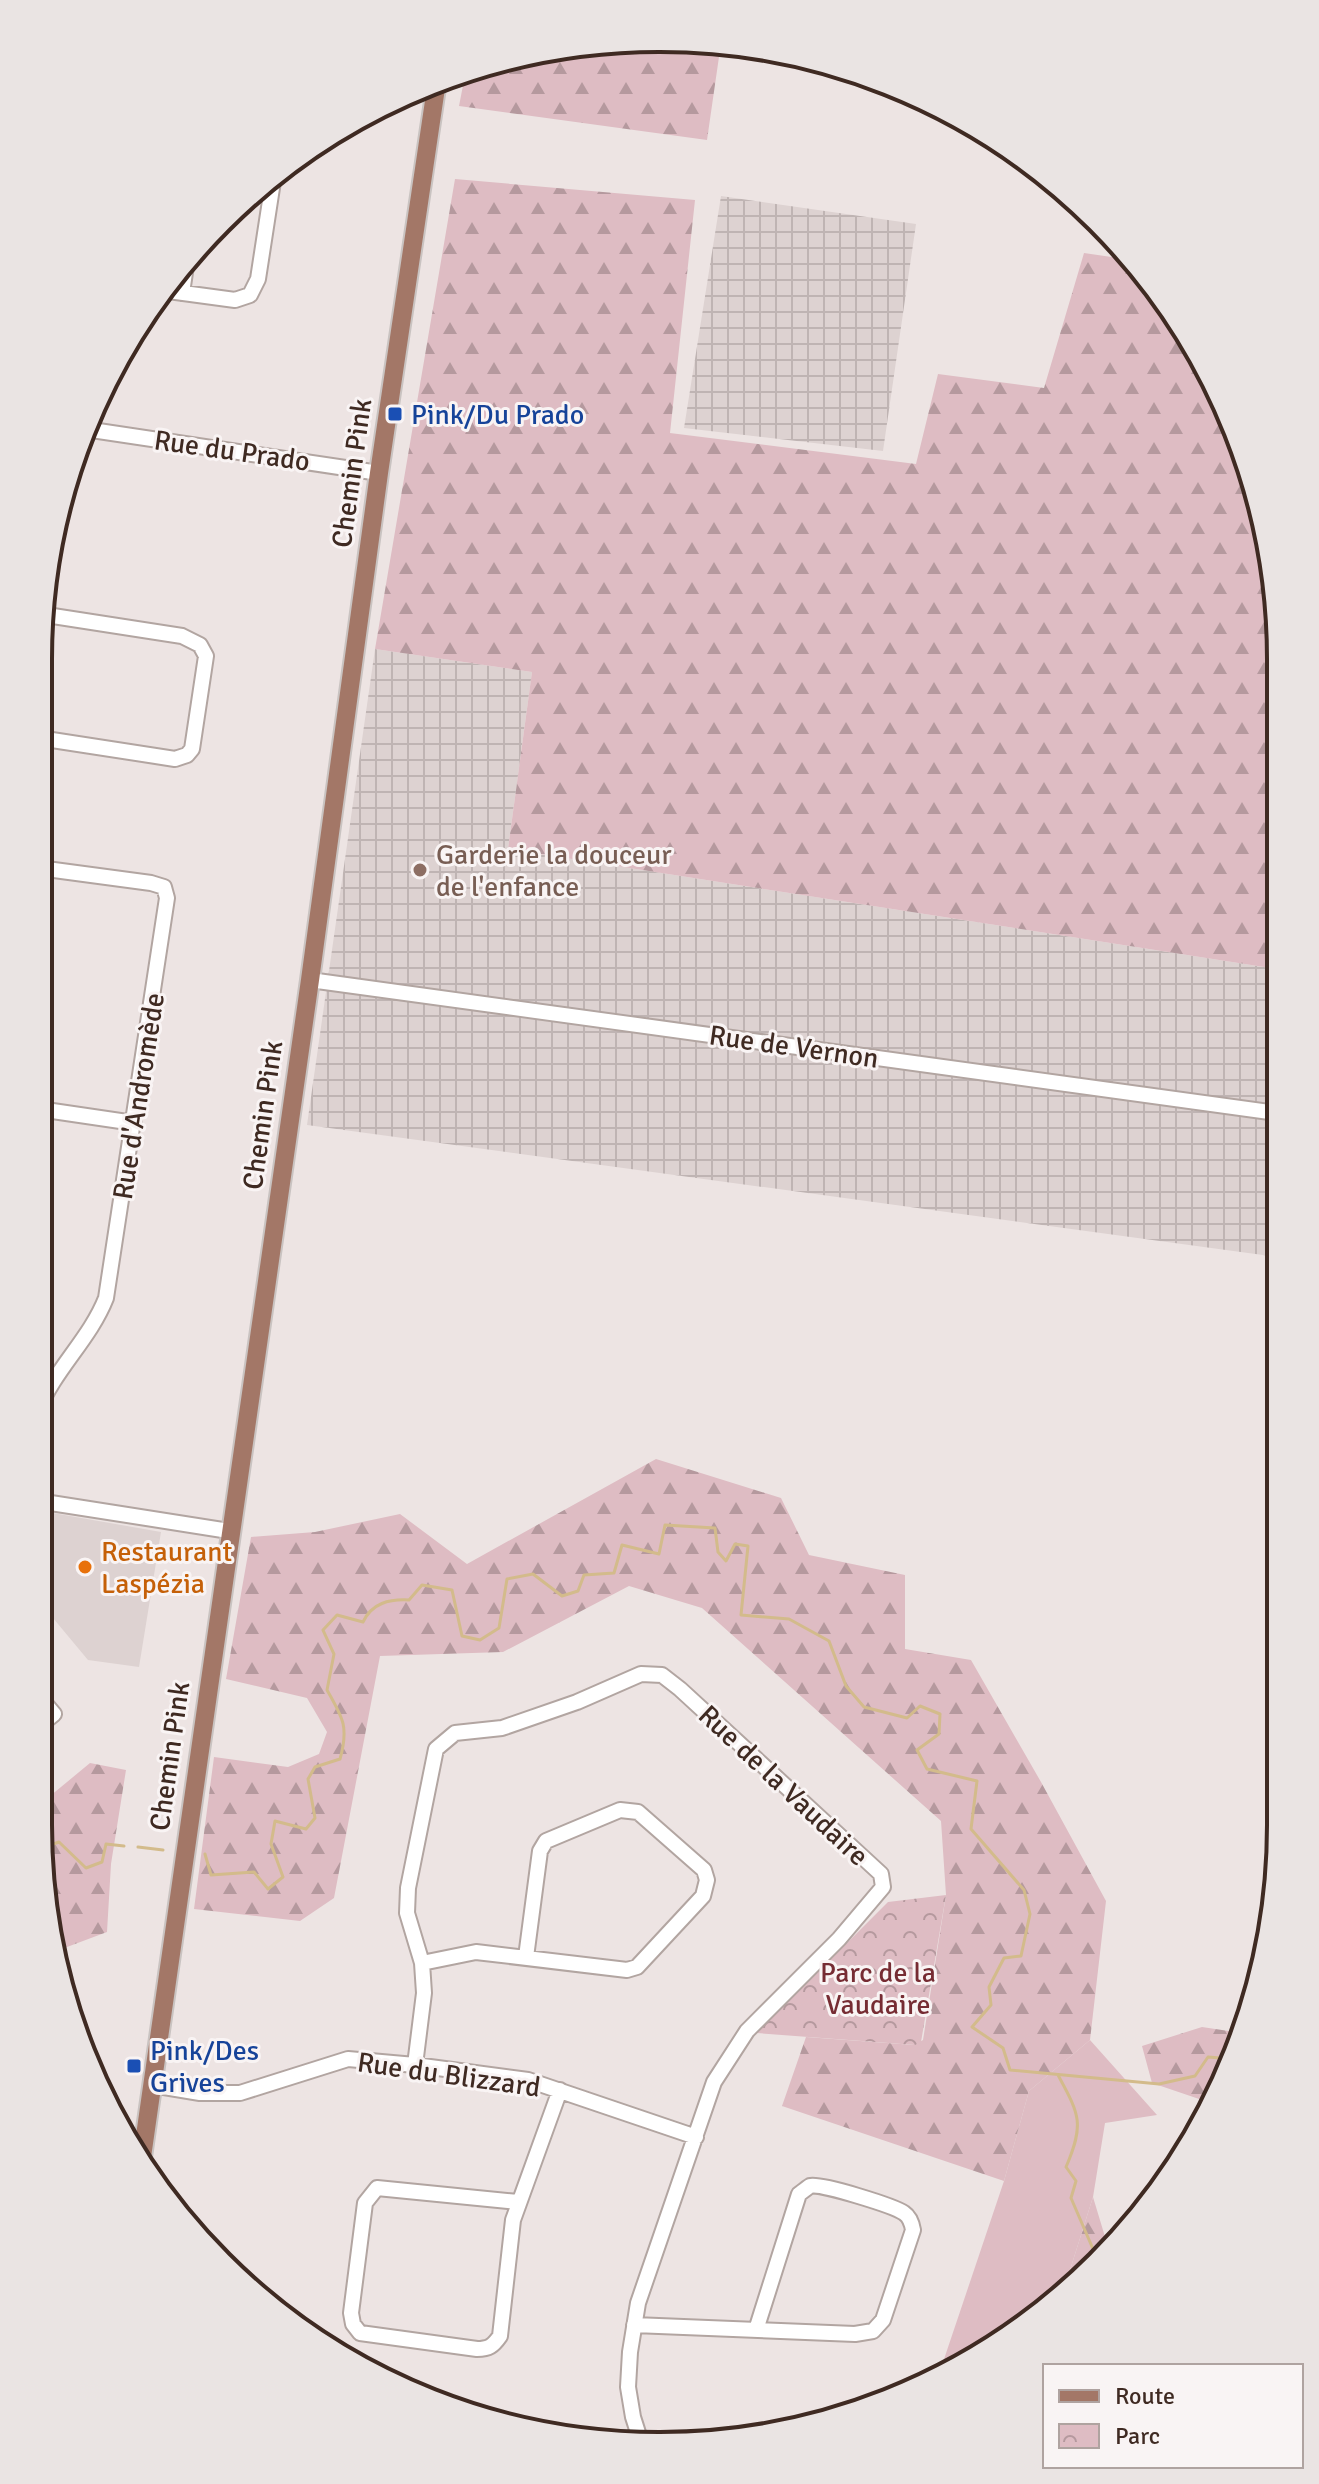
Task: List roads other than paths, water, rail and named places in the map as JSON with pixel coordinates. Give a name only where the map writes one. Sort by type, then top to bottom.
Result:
[{"type":"main road","name":"Chemin Pink","points":[[144,2145],[435,95]]},
{"type":"street","points":[[176,292],[235,300],[244,298],[255,289],[271,193]]},
{"type":"street","points":[[182,293],[183,283]]},
{"type":"street","name":"Rue du Prado","points":[[97,431],[379,473]]},
{"type":"street","points":[[52,740],[175,759],[187,755],[192,749],[206,656],[200,645],[182,636],[53,616]]},
{"type":"street","name":"Rue d'Andromède","points":[[52,870],[151,883],[164,887],[167,898],[106,1298],[97,1318],[52,1385]]},
{"type":"street","name":"Rue de Vernon","points":[[310,980],[1267,1112]]},
{"type":"street","points":[[52,1111],[134,1123]]},
{"type":"street","points":[[52,1503],[229,1531]]},
{"type":"street","name":"Rue de la Vaudaire","points":[[415,2065],[424,1993],[422,1963],[407,1913],[408,1888],[436,1749],[455,1733],[502,1728],[577,1702],[641,1674],[662,1675],[881,1874],[883,1887],[839,1939],[747,2031],[714,2082],[644,2283],[634,2325],[628,2387],[638,2431]]},
{"type":"street","points":[[422,1963],[476,1952],[627,1970],[637,1967],[703,1896],[707,1880],[704,1870],[638,1812],[620,1810],[546,1841],[540,1851],[526,1957]]},
{"type":"street","name":"Rue du Blizzard","points":[[152,2085],[200,2093],[240,2093],[348,2059],[415,2065],[528,2080],[696,2137]]},
{"type":"street","points":[[518,2202],[377,2188],[365,2203],[351,2313],[353,2324],[360,2333],[477,2349],[487,2349],[494,2344],[500,2336],[513,2220],[560,2090]]},
{"type":"street","points":[[634,2325],[756,2330],[855,2334],[873,2331],[883,2320],[913,2230],[905,2213],[850,2194],[809,2186],[799,2194],[756,2330]]},
{"type":"waterway","points":[[205,1854],[211,1875],[254,1872],[268,1889],[283,1877],[271,1844],[275,1821],[306,1829],[315,1818],[308,1779],[315,1767],[340,1759],[343,1748],[343,1723],[327,1690],[334,1654],[323,1630],[337,1615],[363,1622],[376,1606],[395,1600],[409,1600],[422,1585],[452,1590],[462,1636],[480,1640],[499,1628],[507,1579],[533,1574],[562,1596],[578,1591],[584,1575],[614,1573],[622,1545],[659,1554],[665,1525],[715,1528],[718,1552],[726,1561],[735,1544],[748,1546],[741,1615],[789,1619],[829,1641],[846,1686],[864,1707],[907,1718],[920,1706],[940,1714],[939,1734],[917,1750],[927,1769],[977,1781],[971,1829],[1024,1890],[1030,1914],[1021,1956],[1004,1958],[989,1987],[991,2005],[972,2027],[1003,2048],[1010,2070],[1159,2084],[1195,2076],[1208,2057],[1221,2058]]},
{"type":"waterway","points":[[53,1844],[59,1842],[86,1868],[102,1862],[106,1844],[124,1846]]},
{"type":"waterway","points":[[138,1847],[163,1850]]},
{"type":"waterway","points":[[1058,2075],[1077,2119],[1076,2140],[1066,2167],[1076,2181],[1071,2198],[1093,2250]]},
{"type":"place","name":"Pink/Du Prado","points":[[395,414]]},
{"type":"place","name":"Garderie la douceur de l'enfance","points":[[420,870]]},
{"type":"place","name":"Restaurant Laspézia","points":[[85,1567]]},
{"type":"place","name":"Pink/Des Grives","points":[[134,2066]]},
{"type":"park label","name":"Parc de la Vaudaire","points":[[878,1988]]}]
